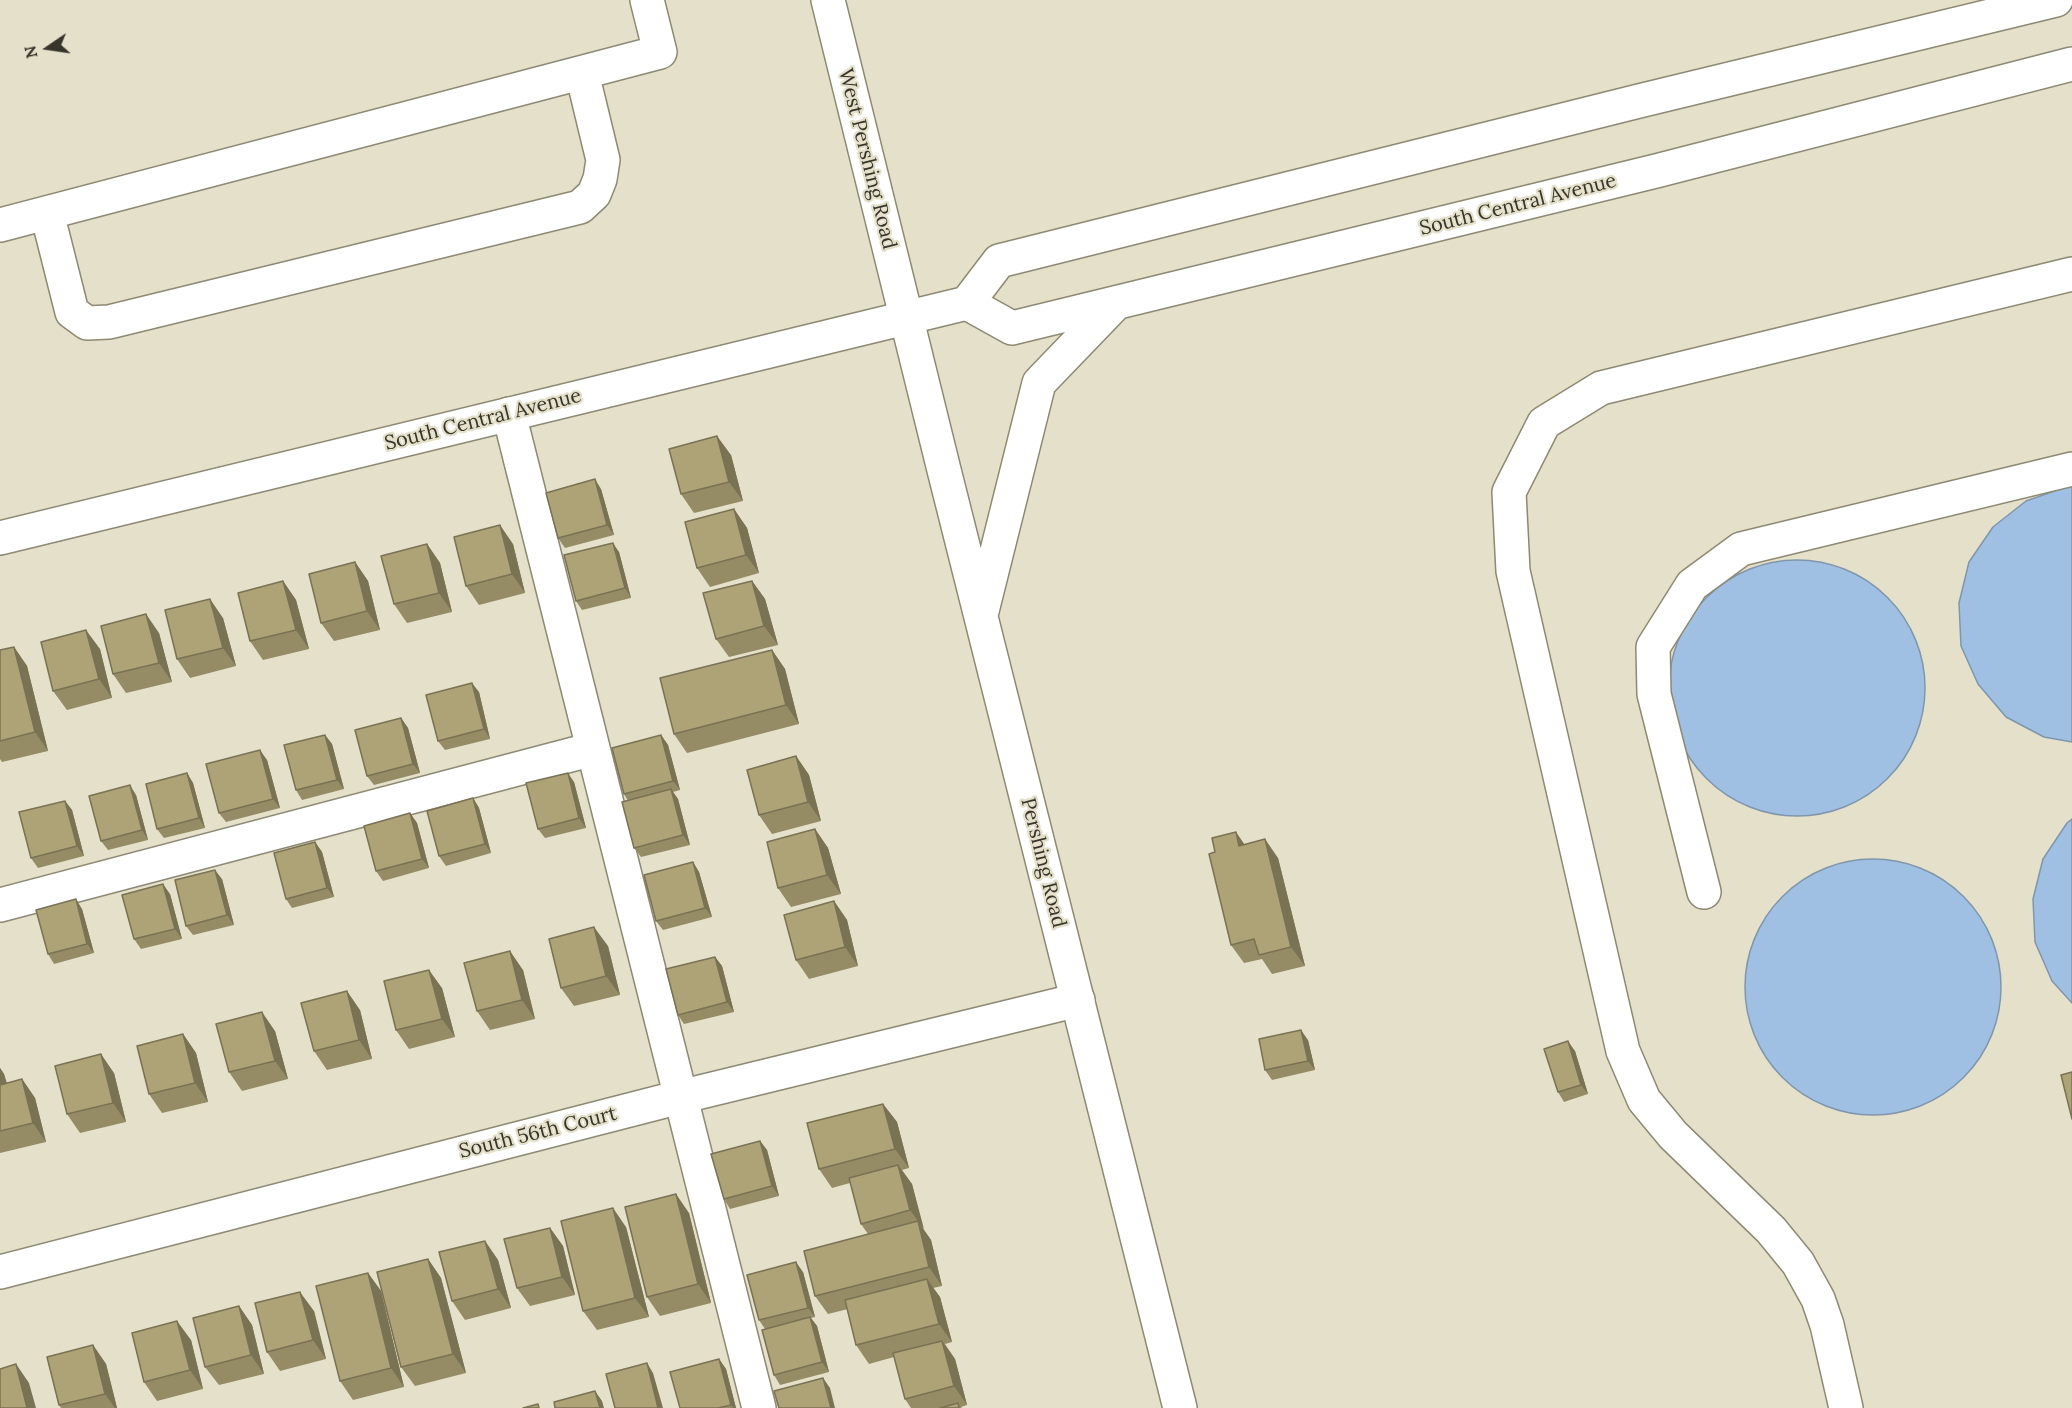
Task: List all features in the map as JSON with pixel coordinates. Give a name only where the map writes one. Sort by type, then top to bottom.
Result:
[{"type":"main road","points":[[0,225],[660,52],[647,0]]},
{"type":"main road","name":"West Pershing Road","points":[[828,0],[906,317]]},
{"type":"main road","points":[[967,303],[999,261],[1639,101],[2056,0]]},
{"type":"main road","name":"South Central Avenue","points":[[0,538],[967,303],[1012,328],[1656,171],[2072,64]]},
{"type":"main road","points":[[47,213],[72,312],[87,323],[108,322],[580,207],[594,194],[600,179],[603,160],[582,73]]},
{"type":"main road","points":[[1846,1408],[1827,1325],[1818,1299],[1798,1263],[1772,1230],[1673,1135],[1644,1100],[1623,1051],[1513,570],[1509,492],[1544,423],[1601,388],[2072,274]]},
{"type":"main road","points":[[981,616],[1040,383],[1116,303]]},
{"type":"main road","name":"Pershing Road","points":[[906,317],[1180,1408]]},
{"type":"main road","points":[[509,414],[759,1408]]},
{"type":"main road","points":[[1704,892],[1654,694],[1653,647],[1692,585],[1741,549],[2072,469]]},
{"type":"main road","points":[[0,905],[593,749]]},
{"type":"main road","name":"South 56th Court","points":[[0,1272],[680,1097],[1078,1000]]},
{"type":"water","points":[[2072,487],[2072,742],[2044,737],[2006,717],[1978,684],[1961,646],[1959,603],[1969,562],[1993,527],[2026,501]]},
{"type":"water","points":[[1797,560],[1822,562],[1857,575],[1878,589],[1896,607],[1915,639],[1923,663],[1925,688],[1923,713],[1910,748],[1896,769],[1878,787],[1846,806],[1822,814],[1797,816],[1772,814],[1737,801],[1716,787],[1698,769],[1679,737],[1671,713],[1669,688],[1671,663],[1684,628],[1698,607],[1716,589],[1748,570],[1772,562]]},
{"type":"water","points":[[2072,819],[2072,1003],[2052,981],[2035,942],[2033,899],[2043,859]]},
{"type":"water","points":[[1873,859],[1910,864],[1933,874],[1964,896],[1986,927],[1996,950],[2001,987],[1996,1024],[1986,1047],[1964,1078],[1933,1100],[1910,1110],[1873,1115],[1836,1110],[1813,1100],[1782,1078],[1760,1047],[1750,1024],[1745,987],[1750,950],[1760,927],[1782,896],[1813,874],[1836,864]]},
{"type":"building","points":[[717,436],[729,482],[681,494],[669,449]]},
{"type":"building","points":[[595,479],[607,525],[558,538],[546,493]]},
{"type":"building","points":[[734,509],[746,555],[697,568],[685,522]]},
{"type":"building","points":[[500,525],[512,574],[466,586],[454,537]]},
{"type":"building","points":[[613,543],[625,588],[576,601],[564,555]]},
{"type":"building","points":[[427,544],[439,593],[394,604],[381,556]]},
{"type":"building","points":[[355,562],[367,611],[321,623],[309,574]]},
{"type":"building","points":[[283,581],[296,630],[250,641],[238,593]]},
{"type":"building","points":[[752,581],[764,626],[716,639],[703,593]]},
{"type":"building","points":[[210,599],[223,648],[177,659],[165,610]]},
{"type":"building","points":[[146,614],[159,663],[113,674],[101,626]]},
{"type":"building","points":[[86,630],[99,679],[53,691],[41,642]]},
{"type":"building","points":[[14,647],[35,732],[0,741],[0,650]]},
{"type":"building","points":[[772,650],[786,705],[674,734],[660,678]]},
{"type":"building","points":[[472,683],[484,729],[438,741],[426,695]]},
{"type":"building","points":[[401,718],[413,764],[367,776],[355,730]]},
{"type":"building","points":[[325,735],[337,780],[296,790],[284,745]]},
{"type":"building","points":[[661,735],[673,781],[624,794],[612,748]]},
{"type":"building","points":[[260,750],[273,799],[219,813],[206,764]]},
{"type":"building","points":[[796,756],[808,802],[759,815],[747,770]]},
{"type":"building","points":[[187,773],[199,818],[157,829],[146,784]]},
{"type":"building","points":[[568,773],[579,818],[538,829],[526,783]]},
{"type":"building","points":[[130,785],[142,830],[101,841],[89,796]]},
{"type":"building","points":[[671,789],[683,835],[634,848],[622,802]]},
{"type":"building","points":[[473,798],[485,844],[439,856],[427,811]]},
{"type":"building","points":[[65,801],[77,846],[31,858],[19,812]]},
{"type":"building","points":[[410,813],[422,859],[376,871],[364,826]]},
{"type":"building","points":[[815,829],[827,875],[778,888],[767,842]]},
{"type":"building","points":[[1236,832],[1239,846],[1265,839],[1291,947],[1259,955],[1254,939],[1231,945],[1209,854],[1215,852],[1212,838]]},
{"type":"building","points":[[315,842],[327,888],[286,899],[274,853]]},
{"type":"building","points":[[693,862],[705,908],[656,921],[644,875]]},
{"type":"building","points":[[215,870],[227,915],[186,926],[175,880]]},
{"type":"building","points":[[163,884],[175,929],[134,939],[122,895]]},
{"type":"building","points":[[76,899],[87,944],[48,954],[36,910]]},
{"type":"building","points":[[834,901],[845,947],[796,960],[784,915]]},
{"type":"building","points":[[594,927],[606,976],[561,988],[549,939]]},
{"type":"building","points":[[510,951],[522,1000],[477,1011],[464,963]]},
{"type":"building","points":[[715,957],[727,1002],[678,1015],[666,969]]},
{"type":"building","points":[[429,970],[442,1019],[396,1030],[384,981]]},
{"type":"building","points":[[347,991],[359,1040],[314,1051],[301,1003]]},
{"type":"building","points":[[262,1012],[275,1061],[229,1072],[216,1024]]},
{"type":"building","points":[[1301,1030],[1308,1061],[1265,1070],[1259,1039]]},
{"type":"building","points":[[183,1034],[195,1083],[149,1094],[137,1046]]},
{"type":"building","points":[[1568,1041],[1581,1085],[1558,1092],[1544,1049]]},
{"type":"building","points":[[101,1054],[113,1103],[67,1114],[55,1066]]},
{"type":"building","points":[[2072,1072],[2072,1119],[2061,1075]]},
{"type":"building","points":[[22,1079],[33,1123],[0,1131],[0,1085]]},
{"type":"building","points":[[883,1104],[895,1149],[819,1169],[807,1123]]},
{"type":"building","points":[[760,1141],[772,1186],[724,1199],[711,1154]]},
{"type":"building","points":[[898,1165],[910,1210],[861,1224],[849,1178]]},
{"type":"building","points":[[676,1194],[698,1284],[647,1297],[625,1207]]},
{"type":"building","points":[[613,1208],[635,1298],[583,1311],[561,1221]]},
{"type":"building","points":[[918,1221],[929,1267],[815,1296],[804,1251]]},
{"type":"building","points":[[550,1228],[562,1277],[517,1288],[504,1239]]},
{"type":"building","points":[[485,1241],[498,1289],[452,1301],[439,1252]]},
{"type":"building","points":[[428,1259],[453,1354],[401,1367],[377,1272]]},
{"type":"building","points":[[796,1262],[808,1308],[759,1320],[747,1275]]},
{"type":"building","points":[[368,1273],[391,1368],[340,1381],[316,1286]]},
{"type":"building","points":[[927,1279],[939,1324],[856,1345],[845,1300]]},
{"type":"building","points":[[300,1292],[313,1340],[267,1352],[255,1303]]},
{"type":"building","points":[[239,1306],[251,1355],[205,1367],[193,1318]]},
{"type":"building","points":[[810,1317],[822,1362],[774,1375],[762,1330]]},
{"type":"building","points":[[177,1321],[190,1370],[144,1382],[132,1333]]},
{"type":"building","points":[[942,1341],[954,1386],[905,1399],[893,1353]]},
{"type":"building","points":[[93,1345],[105,1394],[59,1405],[47,1357]]},
{"type":"building","points":[[719,1359],[731,1405],[718,1408],[680,1408],[670,1372]]},
{"type":"building","points":[[647,1363],[658,1408],[615,1408],[606,1374]]},
{"type":"building","points":[[16,1364],[27,1408],[0,1408],[0,1369]]},
{"type":"building","points":[[823,1378],[831,1408],[779,1408],[774,1391]]},
{"type":"building","points":[[595,1391],[600,1408],[555,1408],[554,1402]]},
{"type":"building","points":[[958,1403],[959,1408],[940,1408]]},
{"type":"building","points":[[538,1404],[539,1408],[523,1408]]}]
